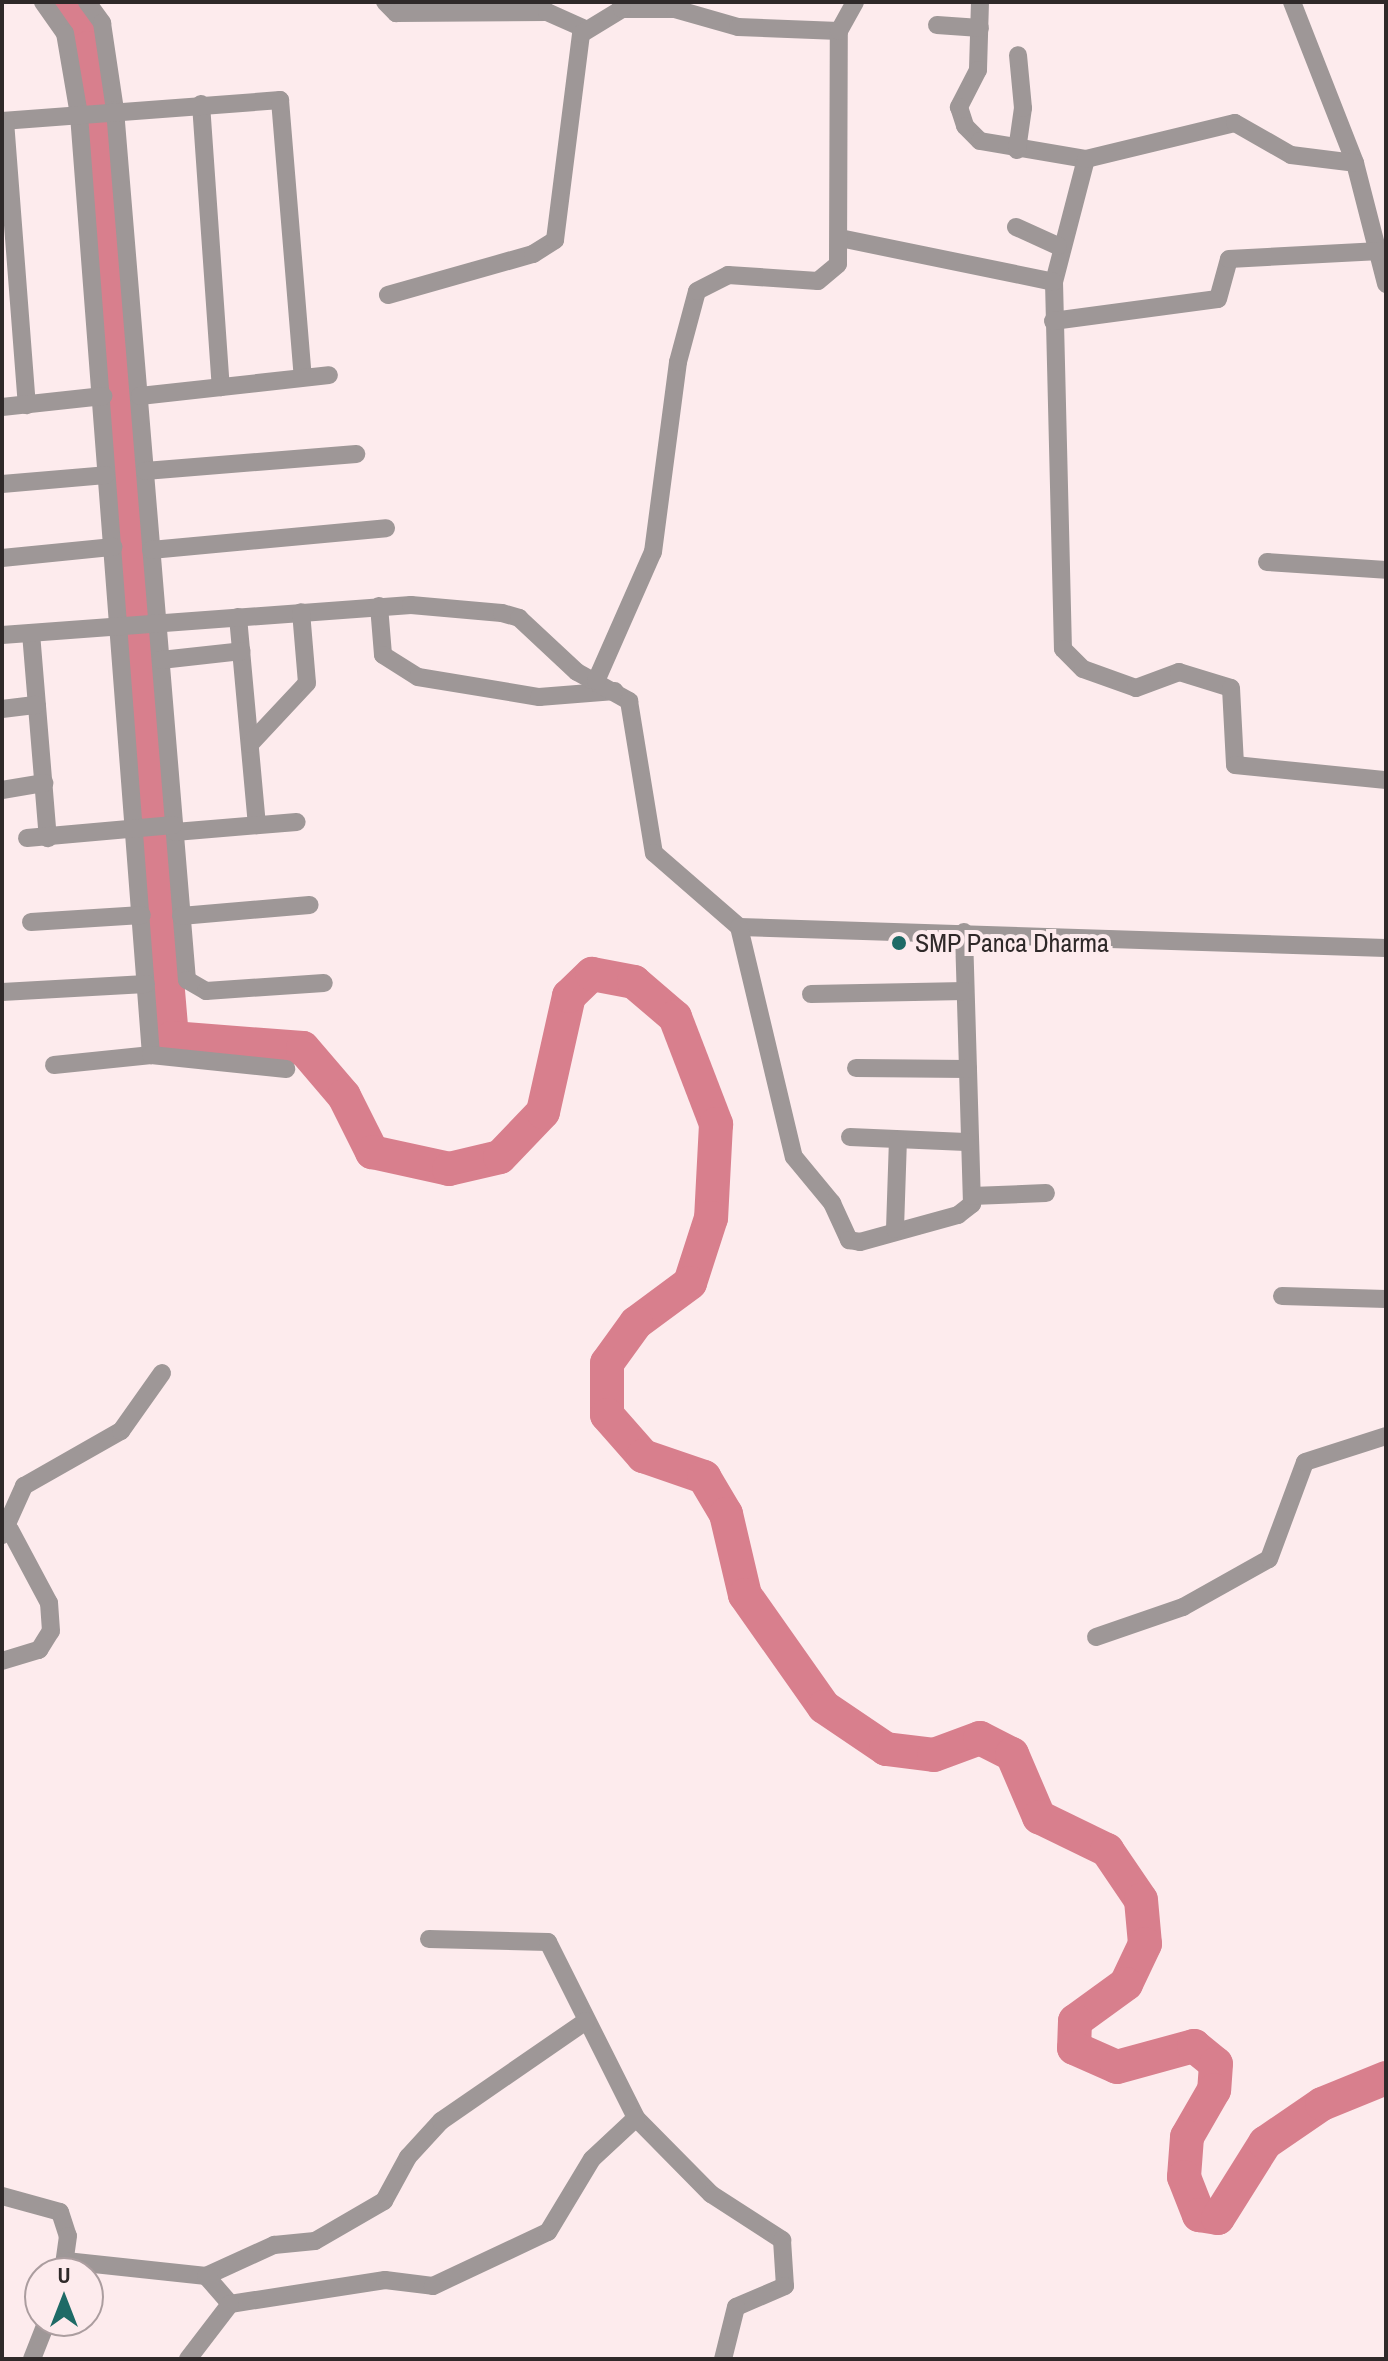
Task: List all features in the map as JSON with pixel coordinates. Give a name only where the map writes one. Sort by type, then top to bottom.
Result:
[{"type":"street","points":[[43,2],[65,33],[79,115],[103,396],[106,475],[138,830],[151,1055]]},
{"type":"street","points":[[87,2],[102,23],[115,110],[187,980],[197,990],[324,983]]},
{"type":"street","points":[[385,2],[396,13],[547,12],[583,28]]},
{"type":"street","points":[[596,681],[653,552],[678,362],[697,291],[728,275],[826,278],[838,264],[839,31],[855,2]]},
{"type":"street","points":[[980,2],[978,70],[961,99],[960,118],[980,141],[1017,150],[1086,159],[1235,123],[1291,155],[1355,163]]},
{"type":"street","points":[[1292,2],[1355,163],[1386,284]]},
{"type":"street","points":[[583,28],[622,5],[675,9],[738,27],[839,31]]},
{"type":"street","points":[[937,25],[980,28]]},
{"type":"street","points":[[388,295],[533,254],[555,240],[583,28]]},
{"type":"street","points":[[1017,150],[1023,108],[1018,55]]},
{"type":"street","points":[[27,405],[3,121],[275,98],[282,104],[303,377]]},
{"type":"street","points":[[201,104],[221,387]]},
{"type":"street","points":[[1086,159],[1058,246],[1054,282],[1063,649],[1083,669],[1136,688],[1179,672],[1231,688],[1235,765],[1386,780]]},
{"type":"street","points":[[1016,227],[1058,246]]},
{"type":"street","points":[[840,238],[1054,282]]},
{"type":"street","points":[[1053,321],[1218,299],[1229,259],[1380,251]]},
{"type":"street","points":[[140,396],[329,375]]},
{"type":"street","points":[[2,407],[103,396]]},
{"type":"street","points":[[145,471],[356,454]]},
{"type":"street","points":[[2,484],[106,475]]},
{"type":"street","points":[[151,550],[386,528]]},
{"type":"street","points":[[2,558],[113,547]]},
{"type":"street","points":[[1267,562],[1386,570]]},
{"type":"street","points":[[379,606],[383,655],[418,677],[539,697],[615,691]]},
{"type":"street","points":[[2,635],[379,606],[519,618],[596,681],[615,691],[636,713],[654,853],[739,927],[803,1177],[822,1189],[849,1240],[871,1241],[895,1229],[969,1210],[972,1196],[966,1142],[968,1069],[964,932]]},
{"type":"street","points":[[250,744],[302,696],[309,670],[301,612]]},
{"type":"street","points":[[238,617],[257,825]]},
{"type":"street","points":[[31,633],[48,838]]},
{"type":"street","points":[[161,660],[242,651]]},
{"type":"street","points":[[2,709],[37,705]]},
{"type":"street","points":[[3,790],[44,783]]},
{"type":"street","points":[[27,838],[297,822]]},
{"type":"street","points":[[181,916],[310,905]]},
{"type":"street","points":[[31,922],[142,915]]},
{"type":"street","points":[[739,927],[1386,948]]},
{"type":"street","points":[[2,992],[146,984]]},
{"type":"street","points":[[811,994],[965,991]]},
{"type":"street","points":[[54,1065],[151,1055],[286,1069]]},
{"type":"street","points":[[856,1068],[968,1069]]},
{"type":"street","points":[[850,1137],[966,1142]]},
{"type":"street","points":[[895,1229],[898,1140]]},
{"type":"street","points":[[972,1196],[1046,1193]]},
{"type":"street","points":[[1282,1296],[1386,1299]]},
{"type":"street","points":[[2,1661],[46,1646],[51,1631],[49,1603],[6,1532],[24,1486],[121,1431],[162,1373]]},
{"type":"street","points":[[1096,1637],[1183,1607],[1269,1559],[1305,1462],[1386,1436]]},
{"type":"street","points":[[429,1939],[548,1942],[636,2118],[711,2194],[773,2231],[788,2253],[781,2292],[736,2307],[723,2359]]},
{"type":"street","points":[[104,2269],[206,2276],[366,2216],[441,2121],[586,2021]]},
{"type":"street","points":[[188,2359],[230,2304],[385,2280],[433,2286],[548,2232],[592,2159],[636,2118]]},
{"type":"street","points":[[2,2196],[60,2212],[64,2257]]},
{"type":"street","points":[[206,2276],[230,2304]]},
{"type":"street","points":[[32,2359],[41,2337]]},
{"type":"waterway","points":[[64,2],[88,48],[172,1038],[303,1048],[344,1096],[372,1152],[449,1169],[500,1157],[543,1112],[569,996],[592,974],[634,982],[675,1017],[716,1124],[711,1218],[690,1283],[636,1323],[607,1363],[607,1415],[643,1456],[704,1477],[726,1514],[745,1595],[824,1707],[886,1749],[934,1755],[980,1738],[1012,1754],[1039,1817],[1107,1850],[1141,1900],[1145,1944],[1126,1984],[1075,2021],[1074,2048],[1117,2067],[1194,2046],[1216,2064],[1214,2090],[1187,2137],[1184,2177],[1199,2215],[1218,2218],[1265,2143],[1322,2104],[1386,2078]]},
{"type":"place","name":"SMP Panca Dharma","points":[[899,943]]}]
